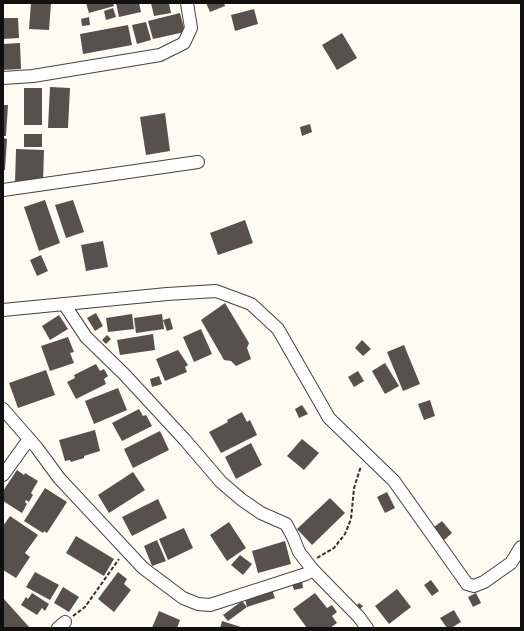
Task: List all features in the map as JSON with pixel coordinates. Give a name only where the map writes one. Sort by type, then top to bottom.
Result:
[{"type":"street","points":[[3,78],[33,76],[160,55],[184,43],[191,28],[187,3]]},
{"type":"street","points":[[3,190],[198,162]]},
{"type":"street","points":[[3,310],[167,294],[216,291],[251,304],[278,329],[329,418],[394,481],[468,584],[474,586],[484,582],[511,563],[521,546]]},
{"type":"street","points":[[64,304],[86,337],[124,374],[185,440],[221,482],[242,500],[262,513],[286,524],[299,552],[310,567],[367,628]]},
{"type":"street","points":[[3,409],[29,439],[59,478],[143,568],[183,598],[198,604],[210,605],[306,574],[310,567]]},
{"type":"street","points":[[3,475],[29,439]]},
{"type":"path","points":[[310,567],[334,548],[345,534],[351,519],[354,488],[365,454]]},
{"type":"path","points":[[62,625],[85,607],[125,549]]},
{"type":"building","points":[[31,3],[51,3],[49,30],[29,29]]},
{"type":"building","points":[[86,3],[113,3],[114,6],[89,13]]},
{"type":"building","points":[[116,3],[139,3],[141,12],[119,17]]},
{"type":"building","points":[[151,3],[169,3],[171,13],[154,16]]},
{"type":"building","points":[[206,3],[224,3],[225,6],[210,12]]},
{"type":"building","points":[[113,8],[116,17],[106,20],[104,11]]},
{"type":"building","points":[[254,9],[258,24],[235,31],[231,15]]},
{"type":"building","points":[[180,13],[185,32],[153,39],[148,21]]},
{"type":"building","points":[[89,17],[90,25],[82,26],[81,19]]},
{"type":"building","points":[[3,18],[18,18],[19,38],[3,39]]},
{"type":"building","points":[[146,22],[151,40],[137,44],[132,25]]},
{"type":"building","points":[[128,25],[132,45],[83,54],[80,34]]},
{"type":"building","points":[[342,33],[357,58],[337,70],[322,45]]},
{"type":"building","points":[[20,43],[21,69],[3,70],[3,44]]},
{"type":"building","points":[[50,87],[70,88],[68,128],[48,128]]},
{"type":"building","points":[[24,88],[42,88],[42,125],[24,125]]},
{"type":"building","points":[[3,105],[8,105],[6,136],[3,136]]},
{"type":"building","points":[[165,113],[170,151],[146,155],[140,117]]},
{"type":"building","points":[[310,124],[312,132],[302,136],[300,127]]},
{"type":"building","points":[[24,134],[42,134],[42,147],[24,147]]},
{"type":"building","points":[[3,138],[7,139],[5,170],[3,170]]},
{"type":"building","points":[[16,149],[44,150],[43,184],[15,183]]},
{"type":"building","points":[[45,200],[60,243],[39,251],[24,207]]},
{"type":"building","points":[[73,200],[84,232],[66,238],[55,205]]},
{"type":"building","points":[[245,220],[253,243],[218,255],[210,233]]},
{"type":"building","points":[[103,241],[108,267],[86,271],[81,245]]},
{"type":"building","points":[[41,255],[48,271],[37,276],[30,260]]},
{"type":"building","points":[[225,303],[249,343],[247,348],[251,359],[236,366],[231,361],[224,360],[201,320]]},
{"type":"building","points":[[96,313],[103,326],[95,331],[87,318]]},
{"type":"building","points":[[132,314],[134,329],[108,332],[106,318]]},
{"type":"building","points":[[162,314],[164,329],[136,333],[134,318]]},
{"type":"building","points":[[59,315],[68,329],[50,340],[42,326]]},
{"type":"building","points":[[170,318],[173,329],[167,331],[163,320]]},
{"type":"building","points":[[201,329],[212,354],[194,362],[183,337]]},
{"type":"building","points":[[153,334],[155,350],[120,355],[117,340]]},
{"type":"building","points":[[107,335],[111,339],[106,344],[102,340]]},
{"type":"building","points":[[68,337],[74,352],[70,353],[74,363],[50,371],[41,346]]},
{"type":"building","points":[[362,340],[371,349],[363,356],[355,348]]},
{"type":"building","points":[[404,345],[420,384],[403,391],[387,352]]},
{"type":"building","points":[[178,350],[188,365],[185,367],[187,372],[165,381],[156,359]]},
{"type":"building","points":[[385,363],[399,386],[385,394],[372,371]]},
{"type":"building","points":[[96,364],[100,371],[104,369],[108,376],[104,379],[106,384],[76,399],[67,382],[75,378],[74,375]]},
{"type":"building","points":[[46,370],[55,395],[18,408],[9,383]]},
{"type":"building","points":[[358,371],[364,381],[354,387],[348,377]]},
{"type":"building","points":[[159,376],[162,384],[152,387],[150,379]]},
{"type":"building","points":[[118,388],[127,410],[94,424],[85,401]]},
{"type":"building","points":[[430,400],[435,416],[424,420],[418,404]]},
{"type":"building","points":[[302,405],[308,414],[299,418],[295,409]]},
{"type":"building","points":[[139,409],[143,416],[146,415],[152,426],[122,441],[112,423]]},
{"type":"building","points":[[242,412],[247,422],[250,420],[257,435],[221,453],[209,432],[228,422],[227,420]]},
{"type":"building","points":[[95,430],[100,451],[71,462],[70,460],[65,461],[59,440]]},
{"type":"building","points":[[160,431],[169,450],[133,468],[124,449]]},
{"type":"building","points":[[302,439],[319,453],[304,470],[287,456]]},
{"type":"building","points":[[251,443],[262,465],[236,479],[225,457]]},
{"type":"building","points":[[17,470],[38,481],[31,493],[33,495],[29,502],[26,500],[25,502],[27,504],[22,513],[3,501],[3,491]]},
{"type":"building","points":[[133,472],[145,490],[109,513],[98,495]]},
{"type":"building","points":[[45,488],[67,502],[47,533],[44,531],[43,533],[24,521]]},
{"type":"building","points":[[387,492],[395,508],[385,513],[377,497]]},
{"type":"building","points":[[330,498],[345,513],[312,545],[297,529]]},
{"type":"building","points":[[158,499],[167,518],[132,536],[122,517]]},
{"type":"building","points":[[10,516],[38,535],[25,553],[30,557],[16,578],[3,570],[3,526]]},
{"type":"building","points":[[442,521],[452,533],[444,540],[434,527]]},
{"type":"building","points":[[229,522],[246,548],[227,561],[210,535]]},
{"type":"building","points":[[184,528],[193,548],[168,560],[159,539]]},
{"type":"building","points":[[76,536],[114,559],[104,576],[66,553]]},
{"type":"building","points":[[157,540],[166,561],[152,566],[144,546]]},
{"type":"building","points":[[285,541],[291,564],[258,573],[252,551]]},
{"type":"building","points":[[240,555],[252,564],[243,575],[231,565]]},
{"type":"building","points":[[35,572],[59,585],[50,600],[26,587]]},
{"type":"building","points":[[118,572],[127,579],[124,584],[131,590],[114,612],[98,599]]},
{"type":"building","points":[[431,580],[439,591],[432,596],[424,585]]},
{"type":"building","points":[[302,581],[303,588],[294,590],[292,584]]},
{"type":"building","points":[[63,587],[79,597],[69,612],[54,603]]},
{"type":"building","points":[[397,589],[411,607],[389,624],[375,606]]},
{"type":"building","points":[[272,590],[275,598],[247,607],[245,599]]},
{"type":"building","points":[[32,593],[49,604],[45,611],[42,608],[37,615],[21,605],[26,597],[28,599]]},
{"type":"building","points":[[315,593],[327,608],[332,605],[337,612],[332,616],[337,623],[330,628],[307,628],[293,609]]},
{"type":"building","points":[[476,593],[481,603],[473,607],[468,597]]},
{"type":"building","points":[[3,598],[30,628],[3,628]]},
{"type":"building","points":[[242,601],[247,607],[228,621],[223,615]]},
{"type":"building","points":[[359,603],[363,606],[359,610],[355,607]]},
{"type":"building","points":[[454,610],[461,622],[451,628],[447,628],[440,618]]},
{"type":"building","points":[[159,611],[180,620],[177,628],[152,628]]},
{"type":"building","points":[[222,621],[244,628],[220,628]]}]
